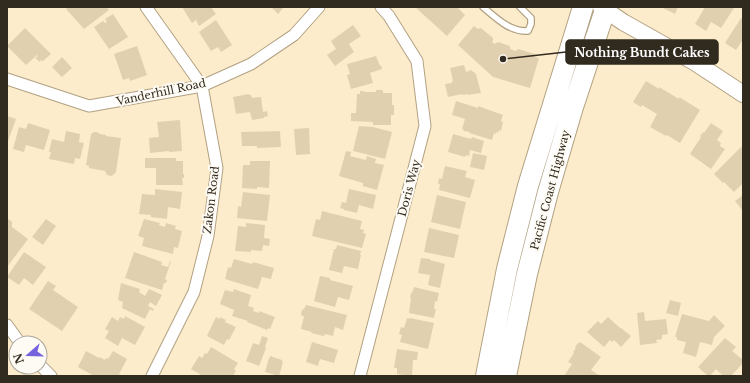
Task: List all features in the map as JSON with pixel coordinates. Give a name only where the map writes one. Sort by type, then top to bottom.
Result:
[{"type":"highway","name":"Pacific Coast Highway","points":[[486,376],[507,270],[528,186],[583,7]]},
{"type":"highway","name":"Pacific Coast Highway","points":[[506,376],[527,274],[548,192],[604,8]]},
{"type":"street","name":"Zakon Road","points":[[146,7],[202,86],[217,168],[208,236],[194,292],[152,376]]},
{"type":"street","name":"Vanderhill Road","points":[[7,79],[89,106],[202,86],[252,64],[294,35],[319,7]]},
{"type":"street","name":"Doris Way","points":[[360,376],[425,126],[417,61],[389,16],[381,7]]},
{"type":"street","points":[[604,8],[623,22],[696,63],[743,94]]},
{"type":"street","points":[[7,324],[15,335]]},
{"type":"lane","points":[[483,7],[511,28],[528,31],[531,24],[531,18],[520,7]]},
{"type":"building","points":[[68,7],[106,7],[109,10],[84,29],[66,9]]},
{"type":"building","points":[[182,7],[211,7],[216,14],[199,26],[196,20],[192,23]]},
{"type":"building","points":[[271,7],[284,7],[278,14]]},
{"type":"building","points":[[415,7],[457,7],[465,15],[447,36]]},
{"type":"building","points":[[661,7],[678,7],[675,14]]},
{"type":"building","points":[[705,7],[734,8],[721,28],[711,22],[706,31],[695,24]]},
{"type":"building","points":[[113,14],[128,37],[109,49],[94,27],[103,21],[105,23],[107,22],[105,19]]},
{"type":"building","points":[[741,18],[743,19],[743,41],[736,50],[725,43]]},
{"type":"building","points":[[216,20],[232,45],[221,52],[218,47],[211,51],[199,32]]},
{"type":"building","points":[[353,25],[361,36],[349,44],[354,52],[335,66],[327,55],[336,49],[331,41]]},
{"type":"building","points":[[474,26],[478,29],[481,28],[493,38],[492,42],[495,44],[498,42],[510,46],[510,49],[516,51],[518,49],[535,54],[535,57],[539,58],[530,88],[493,77],[458,45]]},
{"type":"building","points":[[25,28],[51,54],[43,61],[41,60],[40,62],[35,58],[38,56],[37,55],[26,65],[7,46]]},
{"type":"building","points":[[137,46],[147,75],[130,81],[129,78],[123,80],[114,54]]},
{"type":"building","points":[[376,56],[382,69],[370,73],[373,83],[351,89],[347,75],[350,74],[347,64]]},
{"type":"building","points":[[62,57],[72,68],[62,77],[52,67]]},
{"type":"building","points":[[464,65],[466,72],[471,70],[476,74],[481,93],[468,95],[462,94],[448,97],[445,84],[452,83],[453,81],[450,68]]},
{"type":"building","points":[[646,81],[679,99],[679,97],[700,110],[680,143],[650,127],[657,114],[642,105],[641,107],[633,102]]},
{"type":"building","points":[[376,90],[383,90],[383,93],[392,93],[394,115],[391,115],[391,125],[373,125],[373,122],[351,121],[351,113],[356,113],[357,94],[360,94],[360,91],[376,92]]},
{"type":"building","points":[[249,94],[252,98],[261,97],[263,112],[267,111],[268,116],[252,120],[250,112],[236,114],[233,97]]},
{"type":"building","points":[[456,101],[478,108],[478,106],[503,115],[501,121],[503,122],[501,131],[499,130],[496,134],[494,133],[492,140],[463,131],[464,130],[462,129],[465,119],[452,115]]},
{"type":"building","points":[[7,116],[16,119],[7,144]]},
{"type":"building","points":[[180,120],[182,151],[150,153],[149,138],[159,137],[157,122]]},
{"type":"building","points":[[28,123],[50,130],[44,150],[26,145],[24,152],[13,149],[19,127],[26,129]]},
{"type":"building","points":[[711,123],[723,131],[717,140],[721,143],[720,146],[725,149],[711,169],[690,154],[701,137],[700,136]]},
{"type":"building","points":[[359,126],[373,127],[392,132],[385,159],[353,151]]},
{"type":"building","points":[[309,128],[310,154],[296,155],[294,129]]},
{"type":"building","points":[[66,131],[80,134],[79,142],[84,143],[80,159],[75,158],[74,164],[49,159],[52,139],[64,142]]},
{"type":"building","points":[[280,131],[281,147],[257,148],[257,146],[242,146],[241,132]]},
{"type":"building","points":[[94,132],[106,136],[121,138],[116,172],[112,176],[107,175],[105,171],[89,168],[89,166],[86,165],[91,134]]},
{"type":"building","points":[[453,134],[471,139],[472,137],[484,141],[481,153],[470,150],[469,156],[466,155],[465,157],[448,152]]},
{"type":"building","points":[[741,147],[743,149],[743,183],[734,192],[714,174]]},
{"type":"building","points":[[346,151],[351,152],[350,156],[366,160],[367,156],[376,159],[375,163],[384,165],[377,190],[363,186],[363,183],[339,176]]},
{"type":"building","points":[[473,153],[487,156],[484,170],[470,167]]},
{"type":"building","points":[[145,158],[176,158],[176,161],[183,161],[183,185],[156,185],[156,168],[145,168]]},
{"type":"building","points":[[250,161],[270,161],[269,188],[242,188],[243,165],[250,165]]},
{"type":"building","points":[[445,166],[467,171],[465,177],[475,180],[470,198],[439,190],[439,178],[442,179]]},
{"type":"building","points":[[155,189],[182,192],[180,209],[168,207],[167,219],[139,214],[142,194],[155,195]]},
{"type":"building","points":[[349,189],[376,195],[373,209],[359,205],[357,213],[340,208],[342,202],[346,203]]},
{"type":"building","points":[[243,192],[270,195],[267,221],[237,218],[238,206],[241,207]]},
{"type":"building","points":[[437,195],[466,202],[460,229],[431,222]]},
{"type":"building","points":[[743,195],[743,211],[735,201]]},
{"type":"building","points":[[322,211],[362,221],[360,229],[364,230],[363,233],[366,234],[362,248],[312,236],[316,219],[320,220]]},
{"type":"building","points":[[7,219],[12,222],[12,227],[28,239],[7,267]]},
{"type":"building","points":[[46,219],[56,226],[43,245],[32,237]]},
{"type":"building","points":[[144,219],[160,223],[159,225],[165,227],[166,223],[176,226],[175,229],[182,231],[178,248],[174,247],[173,254],[142,246],[144,238],[138,236]]},
{"type":"building","points":[[246,223],[265,225],[264,238],[270,239],[269,246],[263,245],[262,251],[235,251],[238,226],[246,227]]},
{"type":"building","points":[[429,228],[459,235],[454,258],[424,252]]},
{"type":"building","points":[[337,245],[361,251],[358,269],[344,266],[342,273],[329,270],[334,249],[336,249]]},
{"type":"building","points":[[24,252],[46,267],[33,285],[24,278],[19,285],[7,277]]},
{"type":"building","points":[[134,252],[162,262],[161,265],[168,267],[171,261],[165,279],[167,280],[166,283],[164,283],[162,290],[125,278]]},
{"type":"building","points":[[421,258],[430,259],[445,264],[440,288],[428,285],[430,275],[418,273]]},
{"type":"building","points":[[234,259],[252,264],[253,262],[274,268],[271,279],[262,277],[258,289],[225,279],[228,267],[231,268]]},
{"type":"building","points":[[320,276],[353,286],[349,300],[338,297],[335,307],[314,301]]},
{"type":"building","points":[[48,281],[56,286],[53,290],[78,307],[62,331],[29,309]]},
{"type":"building","points":[[121,283],[140,289],[139,292],[145,296],[149,289],[162,295],[156,306],[150,302],[148,306],[154,309],[153,311],[150,309],[145,319],[122,308],[123,302],[118,300]]},
{"type":"building","points":[[414,287],[439,293],[437,302],[435,301],[434,309],[436,309],[434,318],[409,313],[410,298]]},
{"type":"building","points":[[234,289],[251,295],[248,306],[254,308],[253,311],[259,313],[259,311],[275,317],[270,329],[268,328],[267,330],[247,322],[248,321],[232,316],[234,310],[220,304],[225,290],[233,292]]},
{"type":"building","points":[[670,300],[681,303],[678,316],[666,313]]},
{"type":"building","points":[[306,305],[347,315],[343,330],[335,327],[333,336],[325,334],[324,336],[301,329],[304,316],[301,314]]},
{"type":"building","points":[[644,312],[645,321],[666,319],[668,334],[662,335],[662,339],[656,340],[657,343],[640,345],[637,313]]},
{"type":"building","points":[[682,314],[709,321],[714,315],[725,326],[714,337],[712,345],[700,342],[696,357],[683,353],[686,342],[677,340],[677,337],[675,337]]},
{"type":"building","points":[[125,316],[145,327],[135,345],[122,338],[118,346],[105,338],[109,331],[105,329],[112,317],[118,321],[120,317],[124,319]]},
{"type":"building","points":[[216,317],[226,320],[225,322],[236,327],[229,340],[227,339],[224,345],[207,336]]},
{"type":"building","points":[[608,317],[631,336],[621,347],[614,340],[612,342],[610,340],[604,347],[587,332],[598,321],[601,324]]},
{"type":"building","points":[[407,318],[434,323],[428,349],[400,342],[402,335],[399,334],[401,327],[404,328]]},
{"type":"building","points":[[262,336],[268,338],[259,366],[246,361],[253,343],[259,345]]},
{"type":"building","points":[[725,338],[736,347],[732,351],[743,360],[743,363],[731,376],[723,376],[716,369],[710,376],[708,376],[698,367]]},
{"type":"building","points":[[312,342],[338,350],[334,363],[320,359],[318,366],[306,362]]},
{"type":"building","points":[[580,342],[601,357],[591,370],[600,376],[564,376],[572,364],[568,362],[574,353],[575,347]]},
{"type":"building","points":[[211,347],[238,363],[234,369],[236,371],[233,376],[203,376],[191,369],[199,356],[202,358],[205,353],[207,354]]},
{"type":"building","points":[[397,349],[418,352],[417,360],[413,360],[412,376],[397,374],[397,368],[394,368]]},
{"type":"building","points":[[86,351],[105,360],[106,358],[108,359],[113,351],[127,359],[119,374],[123,376],[94,376],[78,367]]},
{"type":"building","points":[[270,356],[282,360],[283,362],[279,376],[265,372]]},
{"type":"place","name":"Nothing Bundt Cakes","points":[[503,59]]}]
